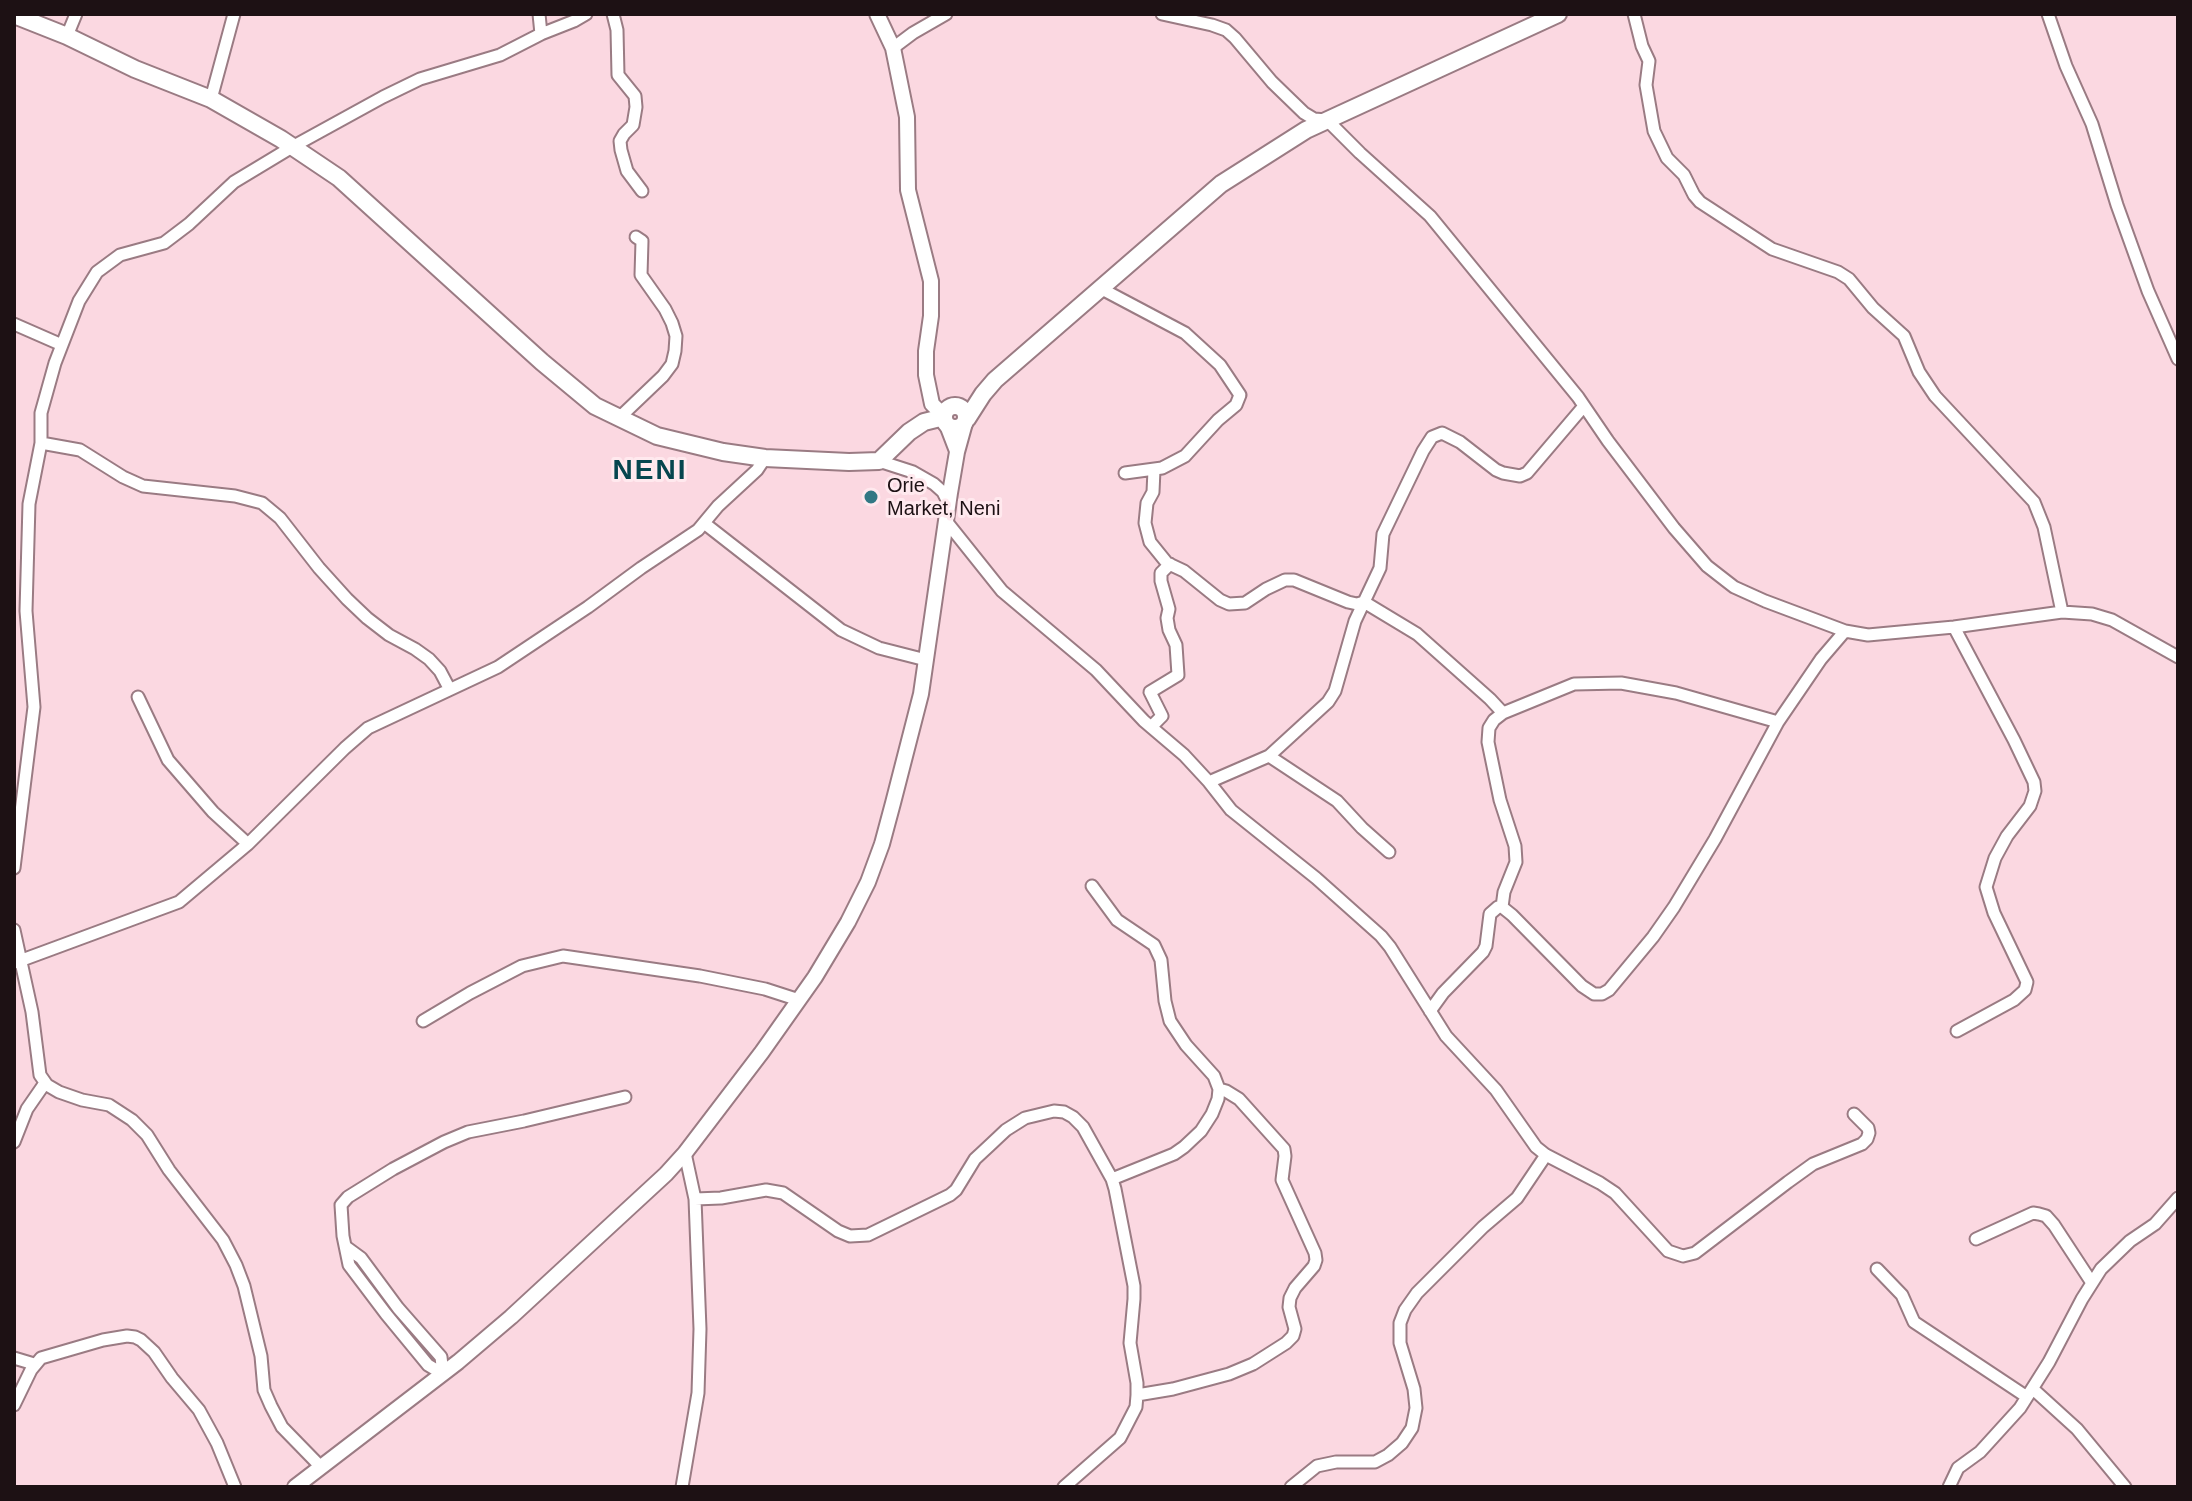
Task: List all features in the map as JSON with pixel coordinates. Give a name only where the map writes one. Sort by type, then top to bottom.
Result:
[{"type":"main road","points":[[22,16],[135,69],[211,99],[339,178],[542,362],[595,406],[618,419],[657,436],[689,445],[765,458],[849,462],[879,461],[924,422],[954,417],[1221,184],[1268,152],[1327,120],[1558,14]]},
{"type":"street","points":[[67,36],[76,14]]},
{"type":"street","points":[[211,99],[234,14]]},
{"type":"street","points":[[539,14],[541,34]]},
{"type":"street","points":[[14,868],[34,707],[26,611],[29,504],[41,443],[41,413],[79,301],[97,272],[120,255],[164,243],[234,182],[383,97],[420,79],[500,55],[586,14]]},
{"type":"street","points":[[613,14],[617,30],[618,75],[635,96],[636,107],[633,125],[620,141],[621,150],[627,171],[642,191]]},
{"type":"street","points":[[295,1487],[443,1374],[511,1317],[666,1174],[799,1000],[848,922],[882,844],[918,708],[957,452],[954,417],[932,404],[926,375],[931,281],[908,190],[907,117],[893,48],[877,14]]},
{"type":"street","points":[[893,48],[946,14]]},
{"type":"street","points":[[1162,14],[1226,30],[1263,73],[1304,113],[1314,119],[1327,120],[1430,216],[1584,406],[1674,528],[1707,566],[1734,587],[1845,631],[1868,635],[2062,612],[2092,614],[2112,620],[2178,657]]},
{"type":"street","points":[[1634,14],[1649,61],[1646,85],[1654,131],[1667,158],[1684,175],[1700,202],[1772,249],[1838,272],[1849,279],[1873,308],[1904,336],[1919,372],[1935,396],[2034,502],[2044,527],[2062,612]]},
{"type":"street","points":[[2048,14],[2066,66],[2092,124],[2148,291],[2178,359]]},
{"type":"street","points":[[618,419],[663,376],[672,364],[675,351],[676,336],[672,323],[641,275],[642,241],[636,237]]},
{"type":"street","points":[[1100,288],[1185,333],[1220,365],[1240,395],[1236,405],[1185,456],[1154,470],[1125,473]]},
{"type":"street","points":[[14,324],[62,345]]},
{"type":"street","points":[[1209,782],[1269,756],[1328,702],[1335,691],[1355,621],[1380,568],[1383,534],[1432,437],[1442,433],[1460,442],[1496,470],[1520,476],[1527,473],[1584,406]]},
{"type":"street","points":[[41,443],[80,450],[143,486],[235,496],[262,503],[280,518],[347,599],[389,635],[429,659],[449,688]]},
{"type":"street","points":[[17,962],[179,902],[248,844],[368,728],[498,667],[698,530],[765,458]]},
{"type":"street","points":[[879,461],[913,472],[934,484],[948,502]]},
{"type":"street","points":[[1154,470],[1153,492],[1147,503],[1145,523],[1150,542],[1170,564],[1184,571],[1220,600],[1229,604],[1245,603],[1285,580],[1294,580],[1348,602],[1364,602],[1417,634],[1503,713]]},
{"type":"street","points":[[946,521],[1002,591],[1096,670],[1151,727],[1184,755],[1231,810],[1316,878],[1381,936],[1446,1036],[1496,1090],[1527,1135],[1546,1155],[1615,1193],[1668,1251],[1675,1255],[1695,1253],[1813,1164],[1862,1144],[1867,1139],[1868,1128],[1854,1114]]},
{"type":"street","points":[[704,523],[841,630],[879,648],[926,660]]},
{"type":"street","points":[[1151,727],[1162,716],[1150,691],[1178,675],[1176,645],[1169,630],[1169,609],[1161,581],[1161,573],[1170,564]]},
{"type":"street","points":[[1954,627],[2014,740],[2034,782],[2035,791],[2030,806],[1995,858],[1986,887],[1994,913],[2027,982],[2025,990],[2014,1000],[1957,1031]]},
{"type":"street","points":[[1502,907],[1582,986],[1594,994],[1609,990],[1674,907],[1715,839],[1778,722],[1821,659],[1845,631]]},
{"type":"street","points":[[1502,907],[1504,892],[1516,862],[1515,846],[1500,800],[1488,742],[1489,728],[1503,713],[1574,684],[1621,683],[1676,693],[1778,722]]},
{"type":"street","points":[[138,697],[168,760],[213,812],[248,844]]},
{"type":"street","points":[[1269,756],[1337,801],[1389,852]]},
{"type":"street","points":[[1092,886],[1117,920],[1154,945],[1161,960],[1170,1021],[1186,1045],[1214,1076],[1219,1089],[1212,1114],[1201,1131],[1184,1147],[1112,1179]]},
{"type":"street","points":[[1430,1011],[1483,952],[1490,914],[1493,909],[1502,907]]},
{"type":"street","points":[[14,930],[17,962],[32,1012],[40,1075],[45,1083],[59,1092],[109,1105],[132,1120],[147,1135],[169,1170],[223,1240],[244,1286],[261,1356],[264,1390],[282,1427],[320,1466]]},
{"type":"street","points":[[423,1021],[522,966],[563,956],[700,976],[765,989],[799,1000]]},
{"type":"street","points":[[14,1142],[27,1109],[45,1083]]},
{"type":"street","points":[[1137,1395],[1229,1374],[1253,1364],[1286,1343],[1295,1329],[1289,1307],[1290,1298],[1316,1260],[1282,1180],[1284,1149],[1239,1099],[1219,1089]]},
{"type":"street","points":[[443,1374],[441,1357],[398,1308],[361,1258],[346,1247],[341,1205],[348,1197],[420,1154],[468,1132],[625,1097]]},
{"type":"street","points":[[695,1199],[766,1190],[783,1193],[838,1231],[850,1236],[868,1235],[950,1195],[975,1159],[1006,1130],[1025,1118],[1054,1111],[1073,1117],[1083,1127],[1112,1179],[1134,1286],[1130,1343],[1137,1395],[1136,1407],[1120,1438],[1064,1487]]},
{"type":"street","points":[[682,1487],[698,1393],[700,1329],[695,1199],[685,1153]]},
{"type":"street","points":[[1291,1487],[1317,1466],[1336,1462],[1375,1462],[1402,1443],[1412,1428],[1416,1408],[1414,1389],[1400,1343],[1400,1323],[1405,1310],[1417,1293],[1483,1227],[1517,1198],[1546,1155]]},
{"type":"street","points":[[1949,1487],[1958,1468],[1980,1452],[2014,1417],[2066,1332],[2082,1299],[2107,1262],[2155,1224],[2178,1198]]},
{"type":"street","points":[[1976,1239],[2033,1213],[2046,1216],[2092,1283]]},
{"type":"street","points":[[1877,1269],[1902,1295],[1914,1322],[2030,1393],[2077,1429],[2125,1487]]},
{"type":"street","points":[[14,1405],[34,1364],[48,1356],[103,1340],[127,1336],[141,1340],[199,1410],[235,1487]]},
{"type":"street","points":[[14,1358],[34,1364]]},
{"type":"place","name":"Orie Market, Neni","points":[[871,497]]},
{"type":"district","name":"NENI","points":[[650,471]]}]
